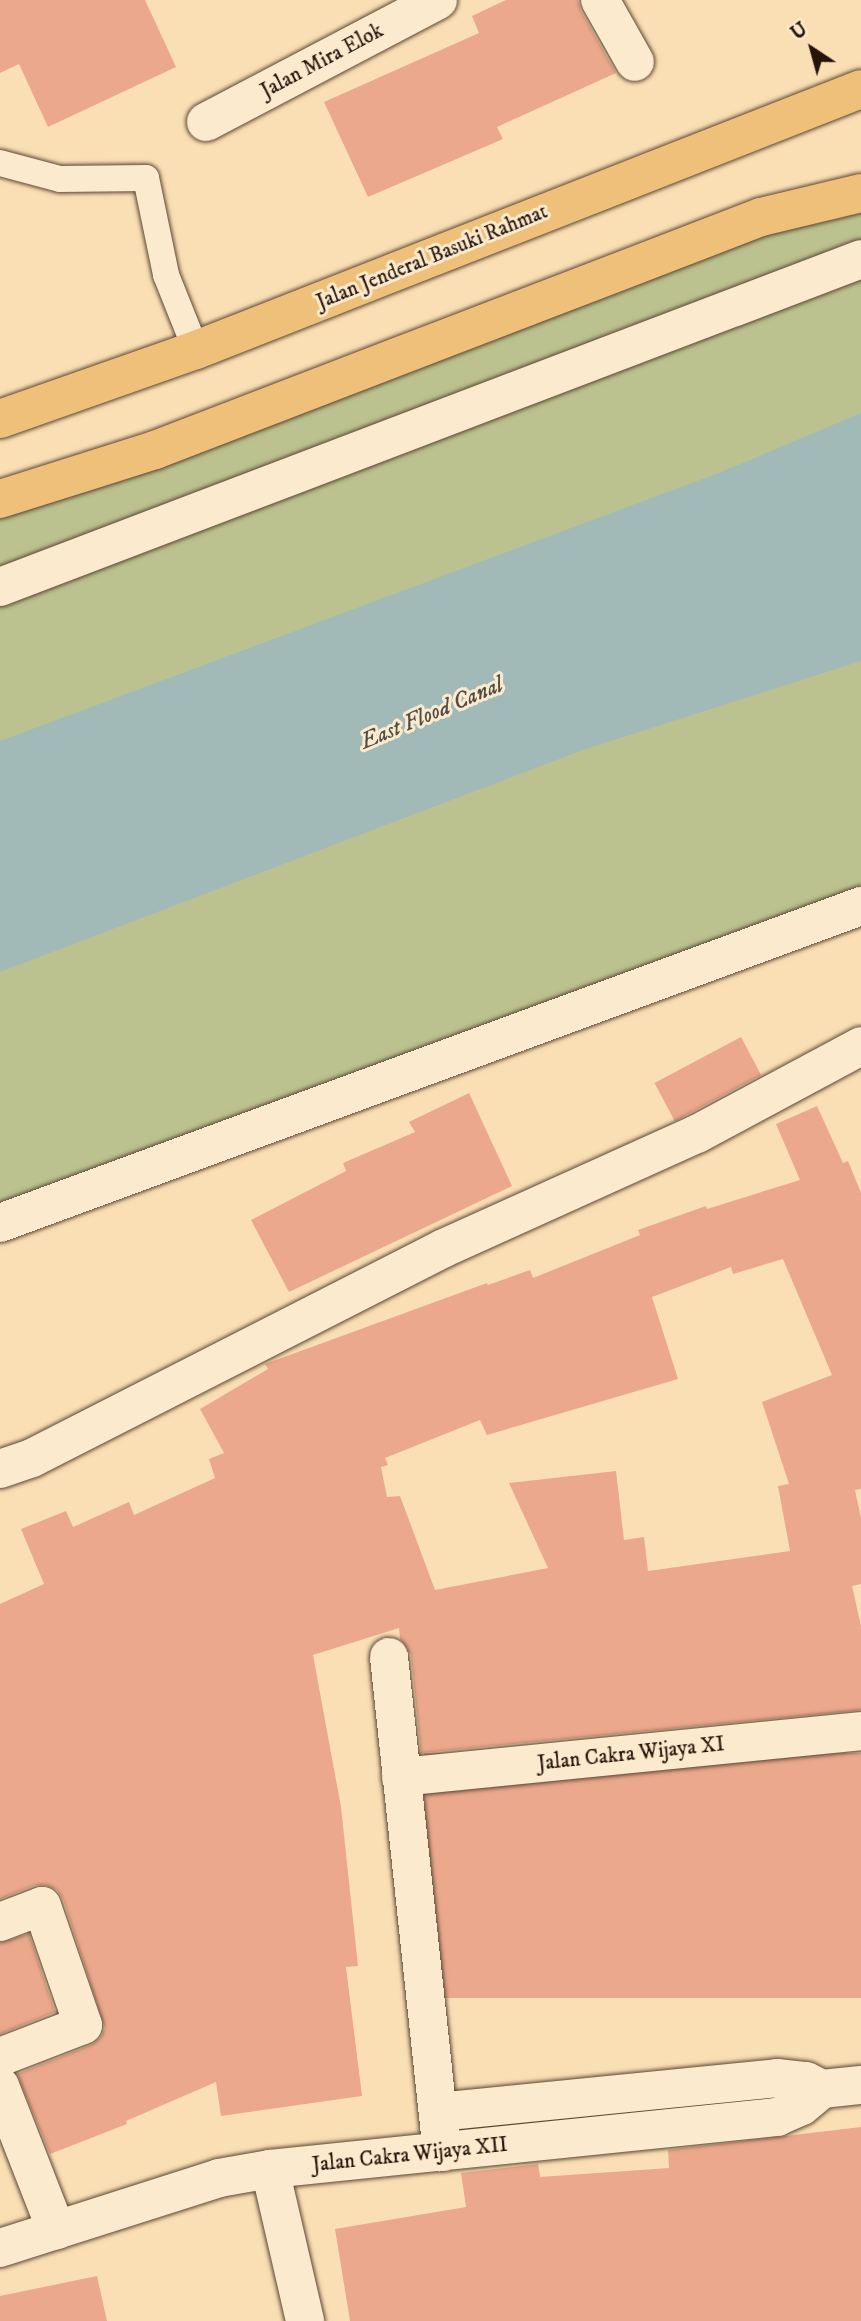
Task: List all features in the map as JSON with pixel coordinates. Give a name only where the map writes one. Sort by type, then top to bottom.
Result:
[{"type":"main road","name":"Jalan Jenderal Basuki Rahmat","points":[[0,419],[196,350],[861,89]]},
{"type":"main road","points":[[0,499],[155,450],[761,217],[861,193]]},
{"type":"street","name":"Jalan Mira Elok","points":[[206,122],[438,0]]},
{"type":"street","points":[[600,0],[635,62]]},
{"type":"street","points":[[0,587],[861,259]]},
{"type":"street","points":[[0,1223],[861,906]]},
{"type":"street","points":[[0,1469],[32,1458],[444,1248],[697,1134],[861,1046]]},
{"type":"street","points":[[389,1657],[442,2152]]},
{"type":"street","name":"Jalan Cakra Wijaya XI","points":[[401,1777],[861,1731]]},
{"type":"street","points":[[0,1922],[42,1906],[83,2025],[0,2057]]},
{"type":"street","name":"Jalan Cakra Wijaya XII","points":[[438,2112],[777,2078],[806,2081],[822,2089],[861,2085]]},
{"type":"street","points":[[0,2086],[55,2230]]},
{"type":"street","name":"Jalan Cakra Wijaya XII","points":[[0,2248],[219,2178],[270,2169],[777,2117],[802,2106],[822,2089]]},
{"type":"street","points":[[270,2169],[305,2321]]},
{"type":"lane","points":[[0,163],[60,179],[146,178],[166,275],[196,350]]},
{"type":"green space","points":[[861,193],[861,906],[0,1223],[0,499]]},
{"type":"water","name":"East Flood Canal","points":[[861,413],[861,661],[583,750],[0,972],[0,741],[721,472]]},
{"type":"building","points":[[0,0],[145,0],[176,67],[48,127],[19,64],[0,73]]},
{"type":"building","points":[[506,0],[578,0],[581,11],[616,73],[497,127],[503,139],[368,197],[324,102],[479,33],[472,16]]},
{"type":"building","points":[[741,1037],[761,1075],[675,1121],[654,1083]]},
{"type":"building","points":[[469,1093],[512,1186],[289,1292],[251,1220],[346,1171],[343,1163],[415,1132],[409,1122]]},
{"type":"building","points":[[817,1106],[843,1163],[848,1161],[861,1193],[861,1489],[855,1490],[861,1518],[861,1584],[852,1586],[861,1626],[861,1710],[421,1753],[411,1655],[400,1639],[399,1628],[313,1655],[341,1807],[358,1966],[346,1967],[362,2096],[221,2116],[216,2082],[126,2121],[127,2124],[50,2154],[17,2074],[91,2045],[100,2038],[105,2028],[63,1899],[57,1890],[46,1885],[35,1885],[0,1899],[0,1604],[44,1584],[21,1529],[66,1511],[73,1527],[129,1502],[134,1515],[215,1478],[209,1459],[224,1453],[200,1409],[268,1369],[265,1364],[487,1283],[488,1285],[530,1270],[533,1278],[640,1235],[638,1230],[706,1206],[707,1209],[800,1180],[776,1124]],"holes":[[[783,1259],[832,1375],[762,1402],[789,1484],[778,1486],[790,1551],[648,1571],[644,1537],[624,1540],[616,1471],[509,1483],[548,1568],[435,1590],[400,1496],[387,1497],[381,1467],[388,1465],[385,1458],[480,1420],[487,1435],[678,1379],[652,1297],[731,1267],[733,1274]]]},
{"type":"building","points":[[424,1753],[861,1753],[861,1998],[424,1998]]},
{"type":"building","points":[[29,1934],[55,2012],[0,2034],[0,1943]]},
{"type":"building","points":[[861,2127],[861,2321],[350,2321],[335,2229],[466,2207],[461,2173],[538,2164],[540,2177],[669,2168],[668,2150]]},
{"type":"building","points":[[97,2276],[107,2321],[0,2321],[0,2296]]}]
